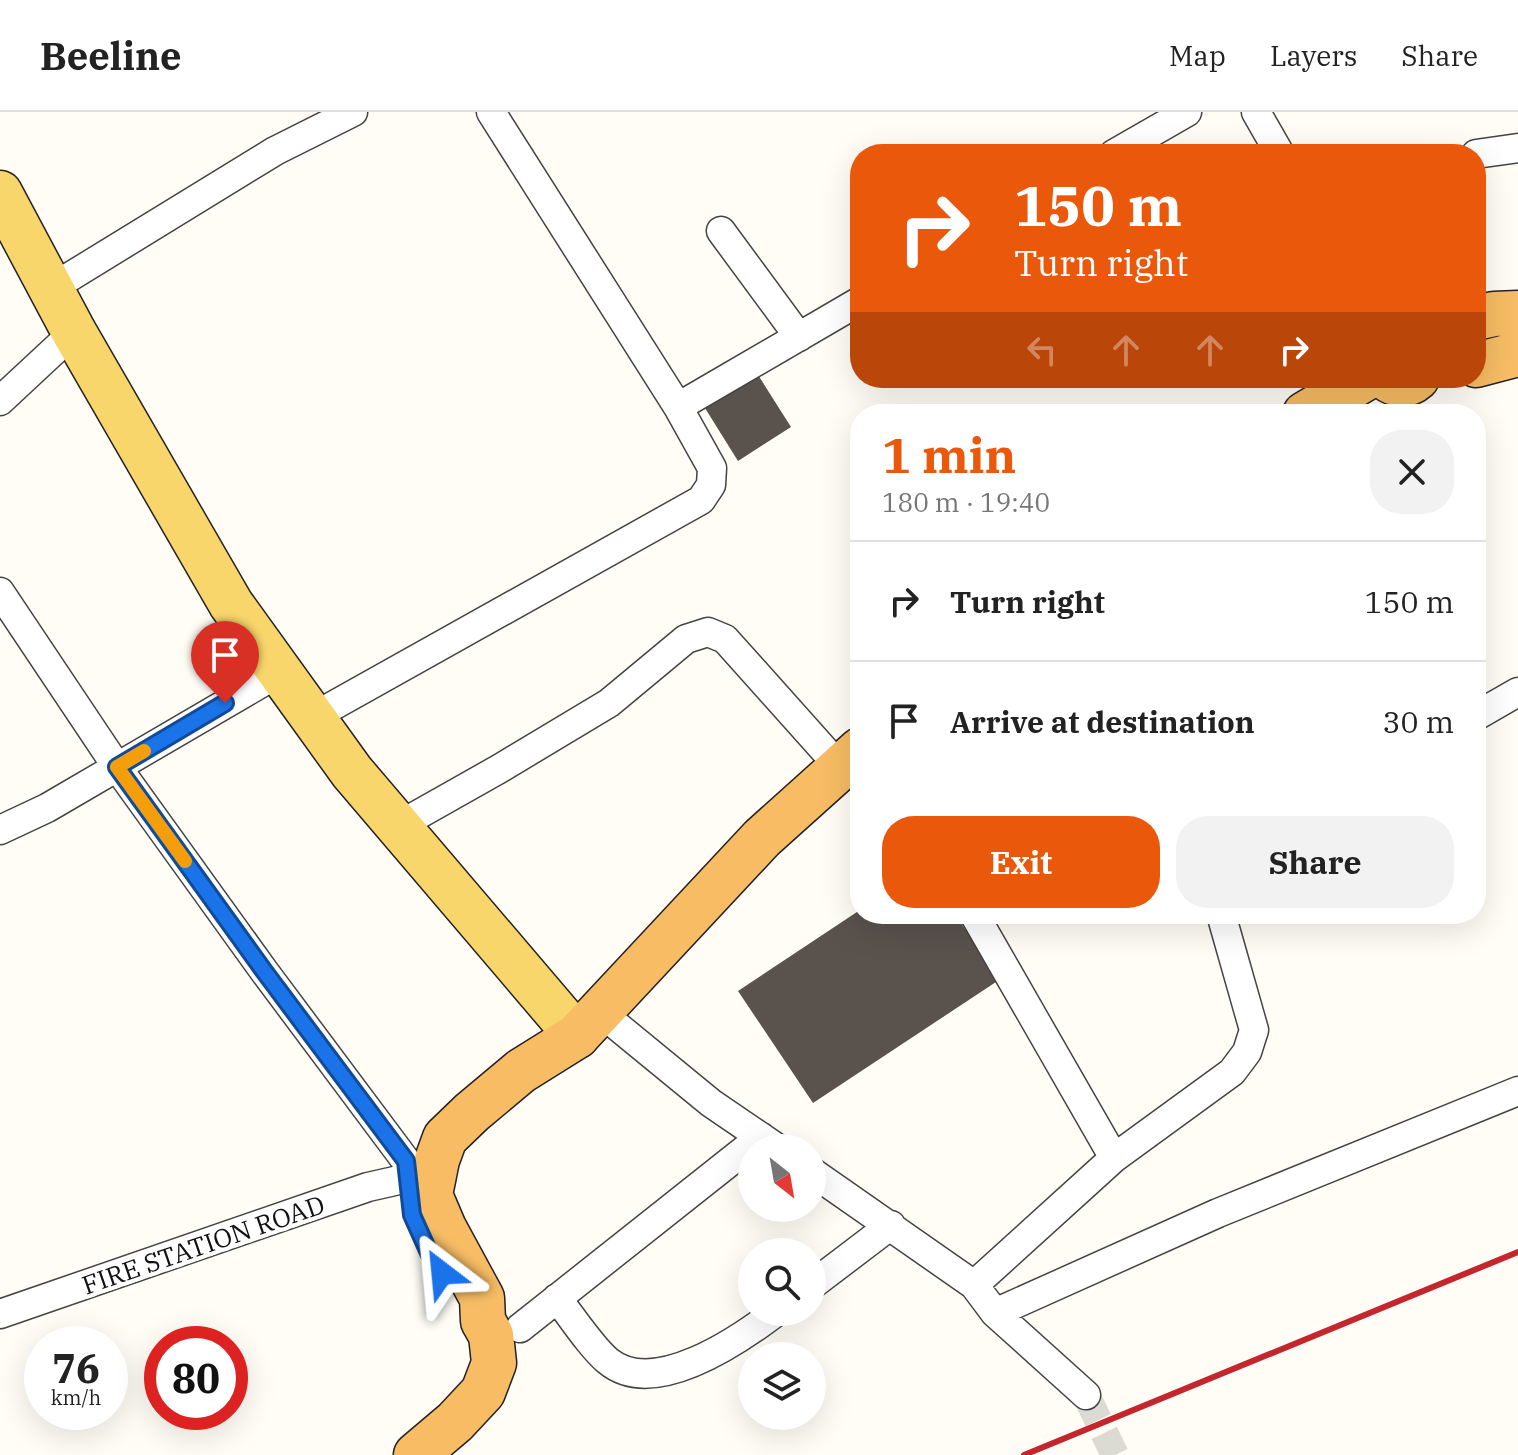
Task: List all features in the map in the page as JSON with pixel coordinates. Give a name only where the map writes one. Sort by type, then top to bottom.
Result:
[{"type":"highway","points":[[1486,316],[1518,313]]},
{"type":"highway","points":[[1486,362],[1518,354]]},
{"type":"highway","points":[[1346,404],[1383,388]]},
{"type":"highway","points":[[416,1455],[455,1422],[483,1392],[494,1363],[488,1314],[430,1195],[445,1138],[579,1022],[721,850],[843,751]]},
{"type":"highway","points":[[488,1314],[424,1241],[412,1215],[407,1169],[434,1124],[479,1079],[579,1022]]},
{"type":"main road","points":[[0,193],[74,332],[231,604],[352,772],[579,1022]]},
{"type":"street","points":[[50,289],[275,151],[353,112]]},
{"type":"street","points":[[313,717],[701,500],[711,485],[712,468],[678,407],[491,112]]},
{"type":"street","points":[[1131,144],[1187,112]]},
{"type":"street","points":[[1256,112],[1274,144]]},
{"type":"street","points":[[1486,153],[1518,148]]},
{"type":"street","points":[[721,231],[799,337]]},
{"type":"street","points":[[678,407],[850,307]]},
{"type":"street","points":[[0,401],[74,332]]},
{"type":"street","points":[[0,592],[117,767],[407,1169]]},
{"type":"street","points":[[398,826],[609,703],[686,639],[708,632],[725,639],[843,751]]},
{"type":"street","points":[[0,830],[47,808],[280,672]]},
{"type":"street","points":[[1486,710],[1518,692]]},
{"type":"street","points":[[980,924],[1114,1158]]},
{"type":"street","points":[[974,1285],[1114,1158],[1232,1072],[1247,1052],[1254,1030],[1224,924]]},
{"type":"street","points":[[579,1022],[756,1134]]},
{"type":"street","points":[[995,1313],[1218,1213],[1518,1091]]},
{"type":"street","points":[[488,1314],[557,1298],[738,1166]]},
{"type":"street","name":"FIRE STATION ROAD","points":[[0,1314],[354,1192],[407,1169]]},
{"type":"street","points":[[826,1181],[974,1285],[995,1313],[1086,1395]]},
{"type":"street","points":[[826,1274],[891,1225]]},
{"type":"street","points":[[557,1298],[607,1361],[628,1373],[669,1371],[708,1356],[758,1326]]},
{"type":"building","points":[[753,367],[791,427],[738,461],[700,400]]},
{"type":"building","points":[[850,917],[850,924],[962,924],[999,980],[813,1103],[738,991]]},
{"type":"tunnel","points":[[1086,1395],[1115,1455]]},
{"type":"railway","points":[[1024,1455],[1518,1252]]},
{"type":"slow traffic","points":[[144,751],[117,767],[185,861]]},
{"type":"route","points":[[225,703],[117,767],[406,1161],[412,1215],[442,1273]]}]
